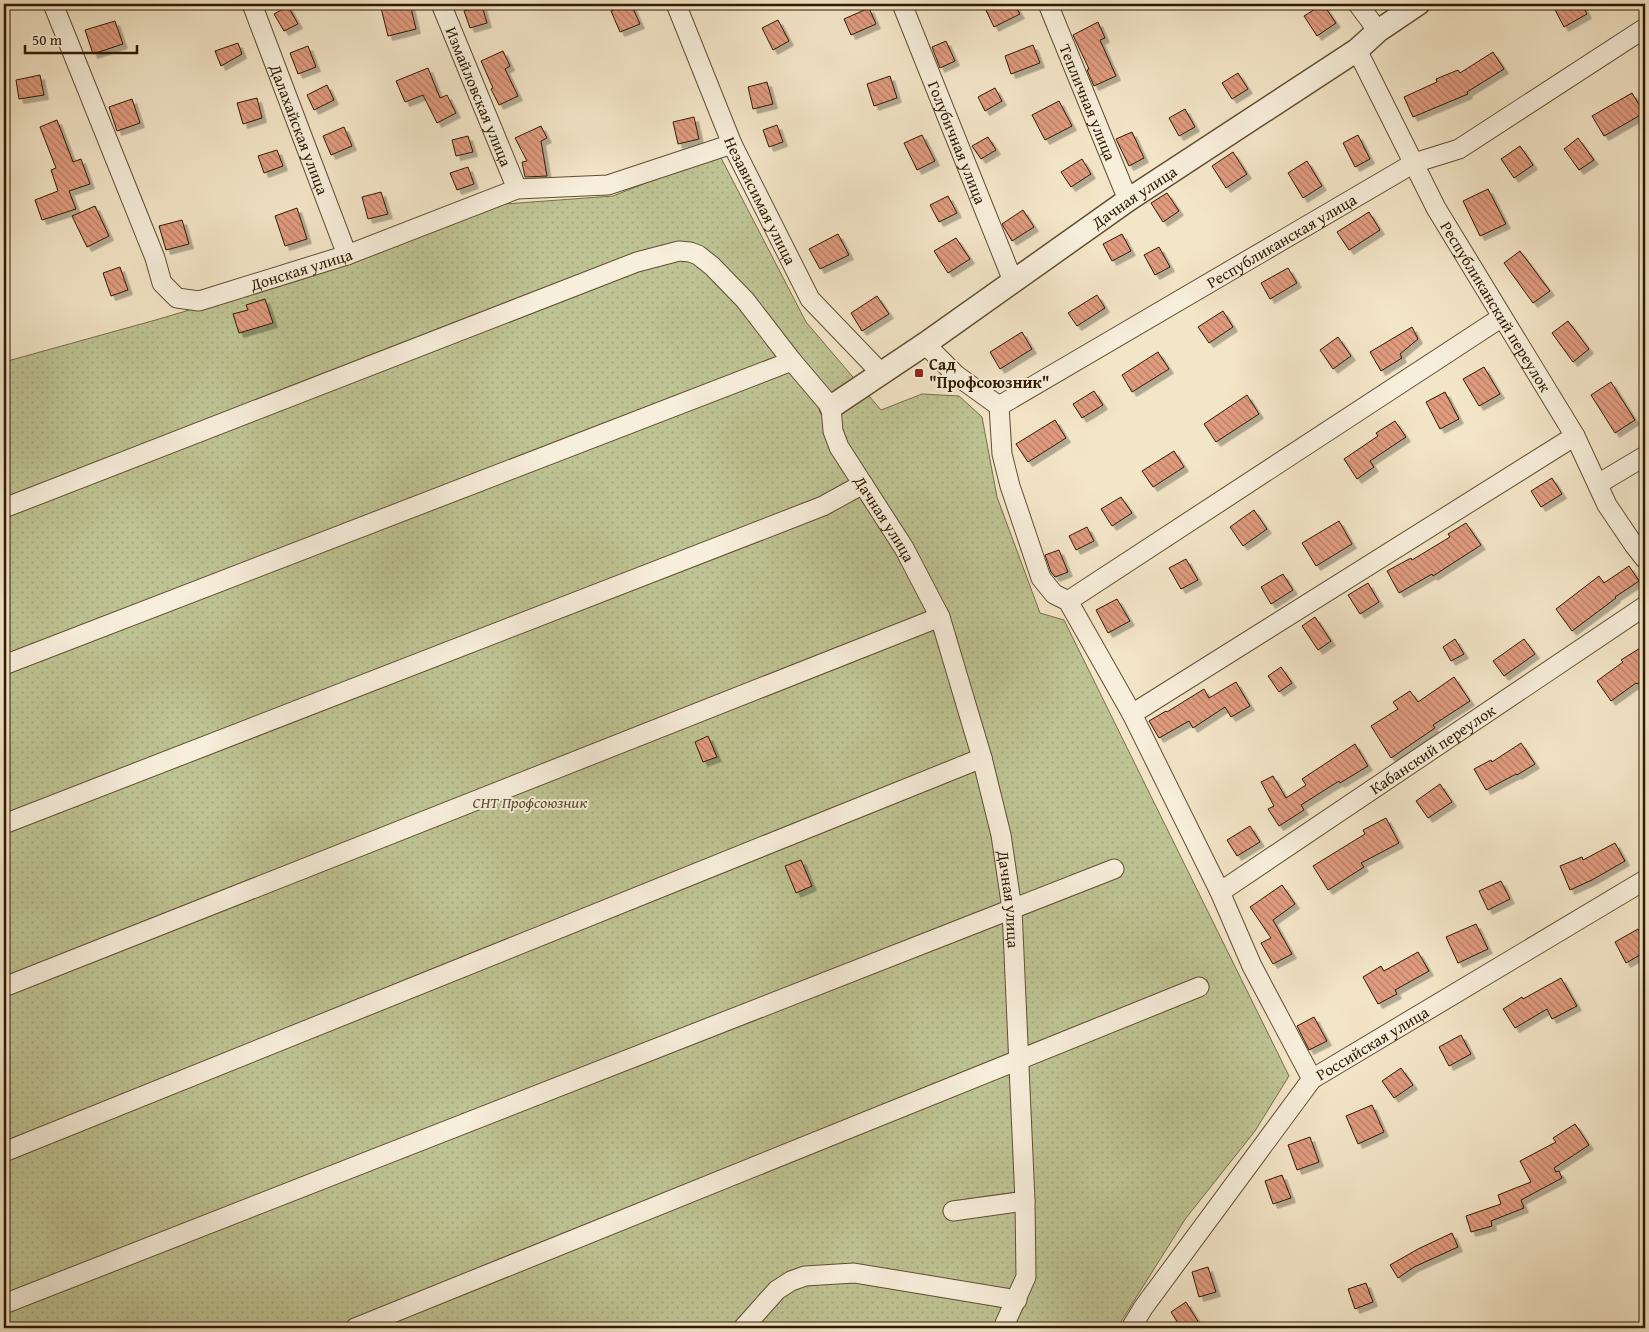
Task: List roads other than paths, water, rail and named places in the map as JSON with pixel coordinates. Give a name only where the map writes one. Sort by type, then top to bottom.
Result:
[{"type":"street","name":"Донская улица","points":[[53,4],[154,258],[162,283],[177,298],[199,301],[346,255],[517,189],[608,185],[732,144]]},
{"type":"street","name":"Далахайская улица","points":[[252,4],[346,255]]},
{"type":"street","name":"Измайловская улица","points":[[441,4],[517,189]]},
{"type":"street","name":"Независимая улица","points":[[676,4],[732,144],[810,299],[881,373]]},
{"type":"street","name":"Голубичная улица","points":[[902,4],[1013,281]]},
{"type":"street","name":"Тепличная улица","points":[[1048,4],[1128,200]]},
{"type":"street","points":[[1358,4],[1378,31]]},
{"type":"street","name":"Дачная улица","points":[[1004,1328],[1026,1276],[1020,1059],[1012,909],[1001,835],[982,758],[940,618],[904,548],[839,447],[834,432],[831,407],[925,344],[1128,200],[1357,50],[1378,31],[1418,4]]},
{"type":"street","name":"Республиканская улица","points":[[999,406],[1414,163],[1459,149],[1645,28]]},
{"type":"street","name":"Республиканский переулок","points":[[1357,50],[1436,208],[1575,436],[1607,505],[1645,559]]},
{"type":"street","points":[[4,508],[637,262],[679,251],[690,252],[712,266],[745,300],[792,361],[831,407]]},
{"type":"street","points":[[1068,601],[1502,317]]},
{"type":"street","points":[[925,344],[956,375],[999,406],[1002,454],[1041,578],[1054,594],[1068,601],[1132,714],[1220,892],[1252,966],[1312,1079]]},
{"type":"street","points":[[4,665],[792,361]]},
{"type":"street","points":[[1132,714],[1575,436]]},
{"type":"street","points":[[1598,484],[1645,456]]},
{"type":"street","points":[[4,824],[823,506],[863,484]]},
{"type":"street","name":"Кабанский переулок","points":[[1220,892],[1645,606]]},
{"type":"street","points":[[4,987],[940,618]]},
{"type":"street","points":[[4,1152],[982,758]]},
{"type":"street","points":[[4,1304],[1114,869]]},
{"type":"street","name":"Российская улица","points":[[1131,1328],[1143,1308],[1312,1079],[1645,880]]},
{"type":"street","points":[[355,1328],[1199,987]]},
{"type":"street","points":[[953,1211],[1025,1201]]},
{"type":"street","points":[[743,1328],[777,1290],[791,1281],[805,1276],[854,1273],[1017,1300]]},
{"type":"place","name":"Сад \"Профсоюзник\"","points":[[919,373]]},
{"type":"park label","name":"СНТ Профсоюзник","points":[[530,802]]}]
